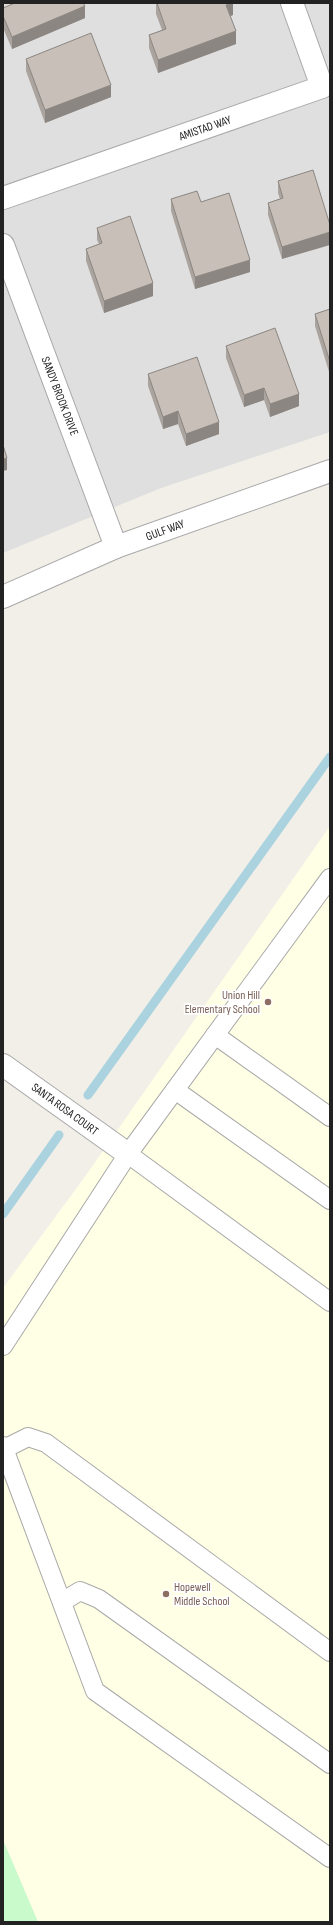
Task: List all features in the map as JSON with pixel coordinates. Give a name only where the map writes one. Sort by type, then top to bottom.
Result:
[{"type":"street","name":"AMISTAD WAY","points":[[3,198],[322,87],[292,3]]},
{"type":"street","name":"SANDY BROOK DRIVE","points":[[3,245],[116,547]]},
{"type":"street","name":"GULF WAY","points":[[3,597],[116,547],[330,471]]},
{"type":"street","name":"SANTA ROSA COURT","points":[[3,1064],[128,1154]]},
{"type":"lane","points":[[3,1346],[128,1154],[330,878]]},
{"type":"lane","points":[[215,1035],[330,1117]]},
{"type":"lane","points":[[174,1090],[330,1200]]},
{"type":"lane","points":[[128,1154],[330,1302]]},
{"type":"lane","points":[[330,1652],[46,1443],[28,1437],[4,1447],[96,1691],[330,1858]]},
{"type":"lane","points":[[62,1602],[80,1591],[99,1599],[330,1764]]},
{"type":"shaded area","points":[[3,3],[330,3],[330,432],[161,488],[3,553]]},
{"type":"shaded area","name":"Hopewell Middle School","points":[[330,826],[330,1922],[38,1922],[3,1840],[3,1288],[84,1178]]},
{"type":"green space","points":[[3,1840],[38,1922],[3,1922]]},
{"type":"building","points":[[15,3],[83,3],[85,6],[12,37],[3,16],[3,8]]},
{"type":"building","points":[[157,3],[233,3],[226,5],[236,31],[158,60],[149,35],[166,29]]},
{"type":"building","points":[[91,33],[111,85],[45,110],[26,59]]},
{"type":"building","points":[[313,170],[330,225],[330,232],[282,247],[268,203],[283,198],[278,181]]},
{"type":"building","points":[[197,191],[201,202],[229,193],[250,260],[195,277],[171,199]]},
{"type":"building","points":[[130,216],[153,283],[104,301],[86,249],[102,243],[97,228]]},
{"type":"building","points":[[330,309],[330,362],[315,314]]},
{"type":"building","points":[[275,328],[299,394],[270,404],[264,388],[244,395],[226,346]]},
{"type":"building","points":[[197,357],[219,422],[186,434],[178,411],[163,417],[148,374]]},
{"type":"building","points":[[3,445],[7,458],[3,459]]},
{"type":"waterway","points":[[88,1095],[330,757]]},
{"type":"waterway","points":[[3,1214],[59,1135]]},
{"type":"place","name":"Union Hill Elementary School","points":[[268,1002]]},
{"type":"place","name":"Hopewell Middle School","points":[[166,1594]]}]
